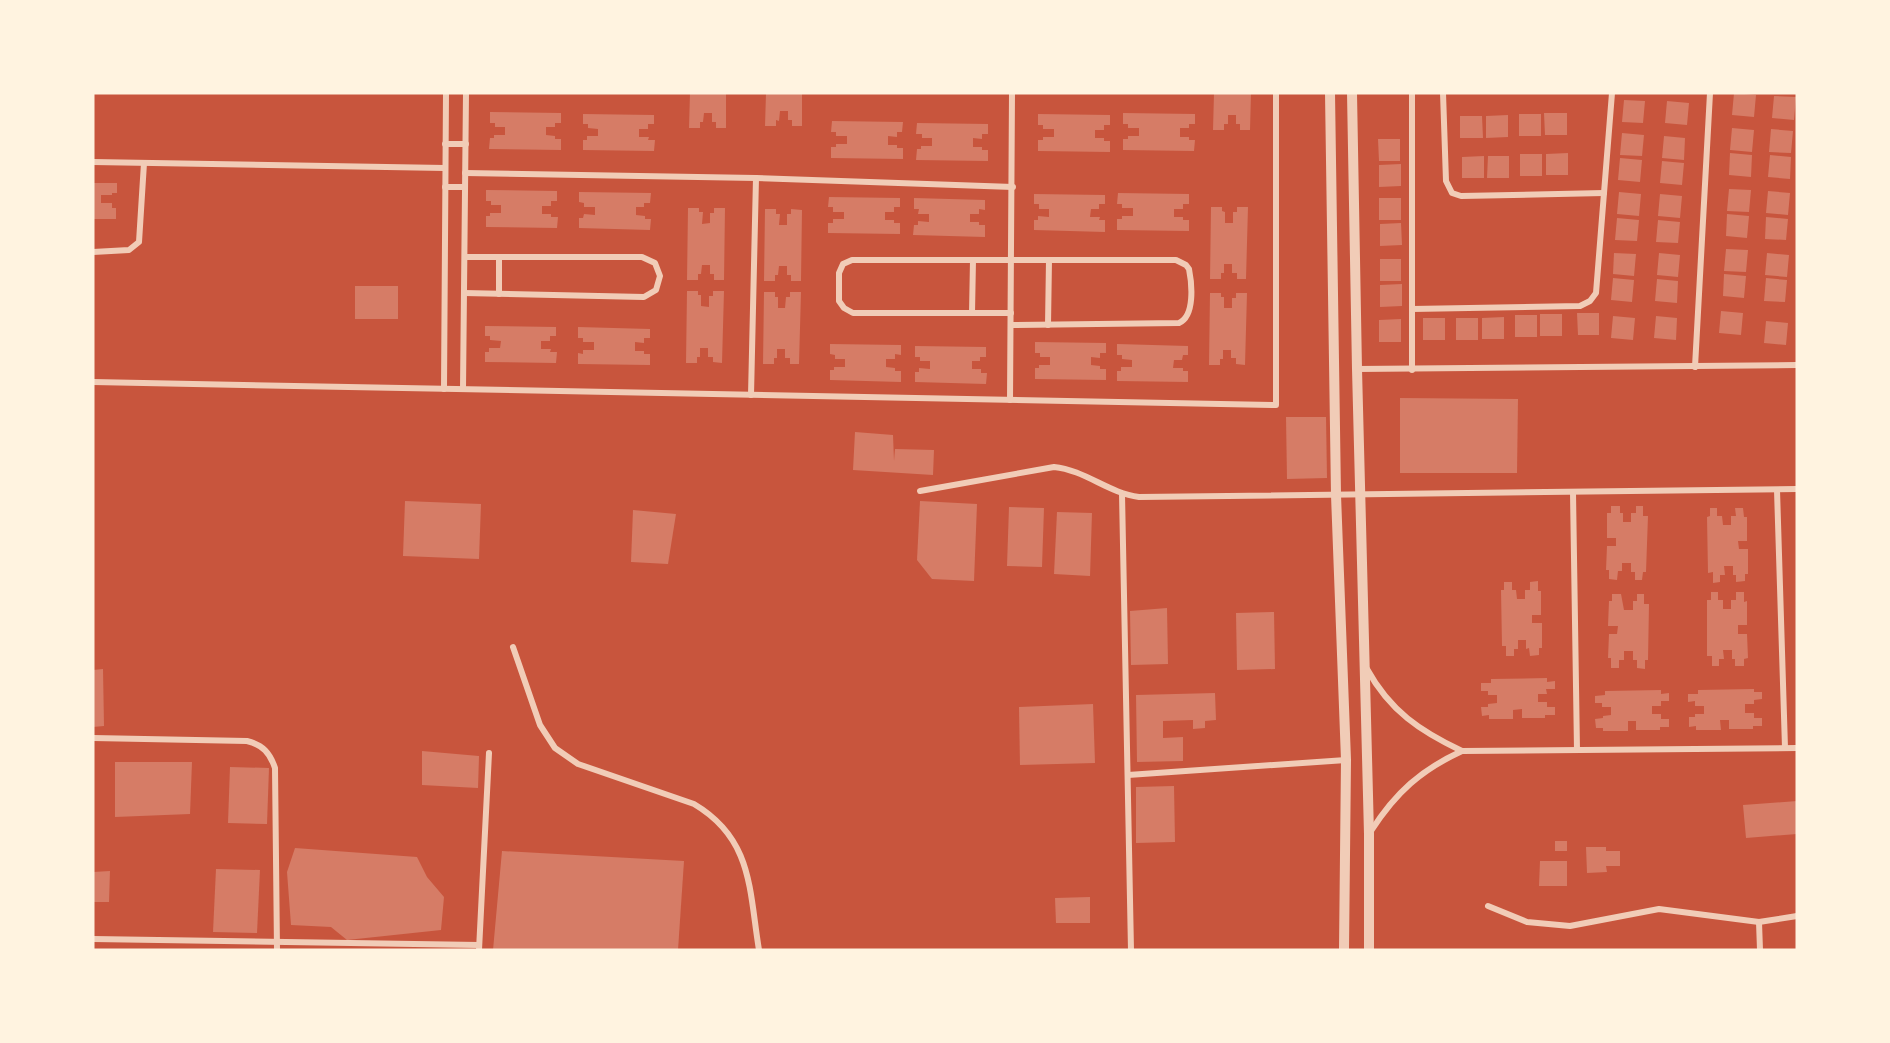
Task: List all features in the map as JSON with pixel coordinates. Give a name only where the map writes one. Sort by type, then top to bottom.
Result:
[{"type":"street","points":[[444,389],[446,93]]},
{"type":"street","points":[[463,389],[466,93]]},
{"type":"street","points":[[1010,400],[1012,93]]},
{"type":"street","points":[[93,382],[1276,405],[1276,93]]},
{"type":"street","points":[[1330,93],[1336,495],[1346,760],[1344,950]]},
{"type":"street","points":[[1353,93],[1357,369],[1369,834],[1369,950]]},
{"type":"street","points":[[1412,93],[1412,370]]},
{"type":"street","points":[[1443,93],[1446,181],[1452,193],[1461,196],[1604,193]]},
{"type":"street","points":[[1412,309],[1580,306],[1590,301],[1596,293],[1612,93]]},
{"type":"street","points":[[1695,367],[1710,93]]},
{"type":"street","points":[[445,144],[466,144]]},
{"type":"street","points":[[93,162],[445,168]]},
{"type":"street","points":[[93,252],[129,250],[139,242],[144,163]]},
{"type":"street","points":[[465,173],[756,178],[1013,187]]},
{"type":"street","points":[[751,395],[756,178]]},
{"type":"street","points":[[445,187],[465,187]]},
{"type":"street","points":[[464,293],[644,297],[656,290],[660,276],[655,263],[642,257],[465,257]]},
{"type":"street","points":[[499,257],[499,294]]},
{"type":"street","points":[[1011,313],[853,313],[844,308],[839,301],[839,273],[843,264],[852,260],[1182,262],[1189,269],[1190,312],[1184,321],[1174,324],[1011,325]]},
{"type":"street","points":[[972,313],[973,260]]},
{"type":"street","points":[[1048,325],[1049,260]]},
{"type":"street","points":[[1357,369],[1797,365]]},
{"type":"street","points":[[920,491],[1054,467],[1083,474],[1122,494],[1139,496],[1797,489]]},
{"type":"street","points":[[1777,490],[1785,748]]},
{"type":"street","points":[[1573,493],[1577,750]]},
{"type":"street","points":[[1122,494],[1131,950]]},
{"type":"street","points":[[513,647],[540,724],[555,748],[579,764],[694,804],[709,813],[733,838],[746,870],[759,950]]},
{"type":"street","points":[[1365,665],[1378,689],[1401,714],[1433,737],[1462,751]]},
{"type":"street","points":[[93,738],[247,741],[266,750],[275,768],[278,950]]},
{"type":"street","points":[[1369,834],[1386,808],[1408,784],[1434,764],[1462,751],[1797,748]]},
{"type":"street","points":[[93,939],[479,948],[489,753]]},
{"type":"street","points":[[1128,775],[1346,760]]},
{"type":"street","points":[[1488,906],[1527,921],[1570,926],[1659,909],[1759,922],[1797,916]]},
{"type":"street","points":[[1759,922],[1760,950]]},
{"type":"building","points":[[690,93],[726,93],[726,128],[716,128],[716,122],[712,122],[712,113],[704,113],[700,128],[689,128]]},
{"type":"building","points":[[766,93],[802,93],[802,126],[792,126],[792,120],[788,120],[788,111],[780,111],[776,126],[765,126]]},
{"type":"building","points":[[1214,93],[1251,93],[1250,130],[1240,130],[1240,124],[1236,124],[1236,115],[1228,115],[1228,124],[1224,124],[1224,130],[1213,130]]},
{"type":"building","points":[[1734,93],[1756,95],[1754,117],[1732,115]]},
{"type":"building","points":[[1774,96],[1796,97],[1794,120],[1772,118]]},
{"type":"building","points":[[1624,100],[1645,101],[1643,123],[1622,122]]},
{"type":"building","points":[[1667,101],[1689,103],[1687,125],[1665,123]]},
{"type":"building","points":[[490,112],[561,113],[561,123],[555,123],[555,127],[546,127],[546,135],[561,139],[561,150],[489,149],[490,138],[494,138],[494,135],[505,135],[505,127],[495,127],[495,123],[490,123]]},
{"type":"building","points":[[1123,113],[1195,114],[1195,124],[1189,124],[1189,128],[1180,128],[1180,137],[1195,140],[1194,151],[1123,150],[1123,139],[1128,139],[1128,136],[1139,136],[1139,128],[1128,128],[1128,124],[1123,124]]},
{"type":"building","points":[[1544,113],[1567,113],[1567,135],[1545,135]]},
{"type":"building","points":[[583,114],[654,115],[654,124],[648,124],[648,129],[639,129],[639,137],[649,137],[648,140],[655,140],[654,151],[583,150],[583,140],[587,140],[587,136],[598,136],[598,129],[588,128],[588,124],[583,124]]},
{"type":"building","points":[[1038,114],[1110,115],[1110,125],[1104,125],[1104,130],[1095,130],[1095,138],[1110,141],[1110,152],[1038,151],[1038,140],[1043,140],[1043,137],[1054,137],[1054,129],[1043,129],[1043,125],[1038,125]]},
{"type":"building","points":[[1519,114],[1541,114],[1541,136],[1519,136]]},
{"type":"building","points":[[1508,115],[1508,137],[1486,138],[1486,116]]},
{"type":"building","points":[[1460,116],[1482,116],[1483,138],[1460,138]]},
{"type":"building","points":[[832,121],[903,122],[902,132],[897,132],[897,137],[888,136],[888,145],[903,148],[903,159],[831,158],[831,147],[836,147],[836,144],[847,144],[847,136],[836,136],[836,132],[831,132]]},
{"type":"building","points":[[917,123],[988,124],[988,134],[982,134],[982,139],[973,138],[973,147],[988,150],[988,161],[916,160],[917,149],[921,149],[921,146],[932,146],[932,138],[922,138],[922,134],[916,134]]},
{"type":"building","points":[[1732,128],[1754,130],[1752,152],[1730,150]]},
{"type":"building","points":[[1771,129],[1793,131],[1791,153],[1769,152]]},
{"type":"building","points":[[1622,133],[1644,135],[1642,156],[1620,155]]},
{"type":"building","points":[[1664,136],[1685,138],[1684,160],[1662,158]]},
{"type":"building","points":[[1378,139],[1400,139],[1400,161],[1379,161]]},
{"type":"building","points":[[1568,153],[1568,175],[1546,175],[1546,154]]},
{"type":"building","points":[[1730,153],[1752,155],[1751,177],[1729,175]]},
{"type":"building","points":[[1520,154],[1542,154],[1542,176],[1520,176]]},
{"type":"building","points":[[1770,155],[1791,157],[1790,179],[1768,177]]},
{"type":"building","points":[[1484,156],[1484,178],[1462,178],[1462,157]]},
{"type":"building","points":[[1488,156],[1509,156],[1509,178],[1487,178]]},
{"type":"building","points":[[1620,158],[1642,160],[1640,182],[1618,180]]},
{"type":"building","points":[[1662,161],[1684,163],[1682,185],[1660,183]]},
{"type":"building","points":[[1401,164],[1401,186],[1379,187],[1379,165]]},
{"type":"building","points":[[93,183],[117,183],[117,193],[101,195],[101,203],[112,203],[112,208],[116,208],[116,219],[93,219]]},
{"type":"building","points":[[1729,189],[1751,190],[1749,212],[1727,211]]},
{"type":"building","points":[[486,190],[557,191],[557,201],[551,201],[551,206],[542,206],[542,214],[558,217],[557,228],[486,227],[486,216],[490,216],[490,213],[501,213],[501,205],[491,205],[491,201],[486,201]]},
{"type":"building","points":[[1768,191],[1790,193],[1788,215],[1766,213]]},
{"type":"building","points":[[579,192],[651,193],[650,203],[644,203],[644,207],[636,207],[636,215],[651,219],[650,230],[579,228],[579,218],[583,218],[584,214],[595,215],[595,207],[584,207],[584,203],[579,202]]},
{"type":"building","points":[[1619,192],[1641,194],[1639,216],[1617,214]]},
{"type":"building","points":[[1118,193],[1189,194],[1189,204],[1183,204],[1183,209],[1174,209],[1174,217],[1189,220],[1189,231],[1117,230],[1117,219],[1122,219],[1122,216],[1133,216],[1133,208],[1122,208],[1122,204],[1117,204]]},
{"type":"building","points":[[1034,194],[1105,195],[1105,204],[1099,204],[1099,209],[1091,209],[1090,217],[1100,217],[1099,220],[1105,220],[1105,232],[1034,230],[1034,220],[1038,220],[1038,216],[1049,217],[1049,209],[1039,209],[1039,204],[1034,204]]},
{"type":"building","points":[[1660,194],[1682,196],[1680,218],[1658,216]]},
{"type":"building","points":[[829,197],[900,198],[900,207],[894,207],[894,212],[885,212],[885,220],[900,223],[900,234],[828,233],[828,223],[833,223],[833,219],[844,219],[844,212],[833,212],[833,207],[828,207]]},
{"type":"building","points":[[914,198],[985,200],[985,210],[979,209],[979,214],[970,214],[970,222],[985,225],[985,237],[913,235],[914,225],[918,225],[918,221],[929,222],[929,214],[918,214],[919,209],[914,209]]},
{"type":"building","points":[[1379,198],[1401,198],[1401,220],[1379,220]]},
{"type":"building","points":[[1211,207],[1222,207],[1222,211],[1225,212],[1225,223],[1233,223],[1233,212],[1237,212],[1237,207],[1248,207],[1246,279],[1237,279],[1237,273],[1232,273],[1232,264],[1224,264],[1221,279],[1210,279]]},
{"type":"building","points":[[688,208],[699,208],[699,212],[703,212],[702,224],[710,223],[710,213],[714,213],[714,208],[725,208],[724,280],[714,280],[714,274],[710,274],[710,265],[702,265],[698,280],[687,280]]},
{"type":"building","points":[[765,209],[776,209],[776,214],[780,214],[779,225],[787,225],[787,214],[791,214],[791,209],[802,210],[801,281],[791,281],[791,275],[787,275],[787,266],[779,266],[775,281],[764,281]]},
{"type":"building","points":[[1727,214],[1749,216],[1747,238],[1726,236]]},
{"type":"building","points":[[1766,217],[1788,219],[1786,240],[1765,239]]},
{"type":"building","points":[[1617,218],[1639,220],[1637,241],[1615,240]]},
{"type":"building","points":[[1658,220],[1680,222],[1678,243],[1656,242]]},
{"type":"building","points":[[1401,223],[1402,245],[1380,246],[1380,224]]},
{"type":"building","points":[[1726,249],[1748,250],[1746,272],[1724,271]]},
{"type":"building","points":[[1614,253],[1636,254],[1634,276],[1613,274]]},
{"type":"building","points":[[1659,253],[1680,255],[1678,277],[1657,275]]},
{"type":"building","points":[[1767,253],[1789,255],[1787,277],[1765,275]]},
{"type":"building","points":[[1380,259],[1401,259],[1401,281],[1380,281]]},
{"type":"building","points":[[1724,274],[1746,276],[1744,298],[1723,296]]},
{"type":"building","points":[[1613,278],[1634,280],[1632,302],[1611,300]]},
{"type":"building","points":[[1766,278],[1787,280],[1785,302],[1764,301]]},
{"type":"building","points":[[1657,279],[1678,281],[1677,303],[1655,301]]},
{"type":"building","points":[[1402,284],[1402,306],[1380,307],[1380,285]]},
{"type":"building","points":[[355,286],[398,286],[398,319],[355,319]]},
{"type":"building","points":[[687,291],[698,291],[698,295],[701,295],[701,306],[709,307],[709,296],[713,296],[713,291],[724,291],[722,363],[713,362],[713,357],[708,357],[708,348],[700,348],[697,363],[686,363]]},
{"type":"building","points":[[764,292],[775,292],[775,297],[778,297],[778,308],[785,308],[786,297],[790,297],[790,292],[801,292],[799,364],[790,364],[790,358],[785,358],[785,349],[777,349],[774,364],[763,364]]},
{"type":"building","points":[[1210,293],[1221,293],[1221,297],[1224,297],[1224,308],[1232,308],[1232,298],[1236,298],[1236,293],[1247,293],[1245,365],[1236,364],[1236,358],[1231,358],[1231,350],[1223,350],[1220,365],[1209,365]]},
{"type":"building","points":[[1721,311],[1743,313],[1741,335],[1719,333]]},
{"type":"building","points":[[1577,313],[1599,313],[1599,335],[1578,335]]},
{"type":"building","points":[[1540,314],[1562,314],[1562,336],[1540,336]]},
{"type":"building","points":[[1515,315],[1537,315],[1537,337],[1515,337]]},
{"type":"building","points":[[1613,316],[1635,318],[1633,340],[1611,338]]},
{"type":"building","points":[[1656,316],[1677,318],[1676,340],[1654,338]]},
{"type":"building","points":[[1504,317],[1504,339],[1482,339],[1482,318]]},
{"type":"building","points":[[1423,318],[1445,318],[1445,340],[1423,340]]},
{"type":"building","points":[[1456,318],[1478,318],[1478,340],[1456,340]]},
{"type":"building","points":[[1401,319],[1401,342],[1379,342],[1379,320]]},
{"type":"building","points":[[1766,321],[1788,323],[1786,345],[1764,343]]},
{"type":"building","points":[[485,326],[556,327],[556,336],[550,336],[550,341],[541,341],[541,349],[551,349],[550,352],[557,352],[556,363],[485,362],[485,352],[489,352],[489,348],[500,348],[501,341],[490,340],[490,336],[485,336]]},
{"type":"building","points":[[578,327],[650,329],[650,338],[644,338],[644,343],[635,342],[635,351],[650,354],[650,365],[578,364],[578,353],[583,354],[583,350],[594,350],[594,342],[583,342],[583,338],[578,338]]},
{"type":"building","points":[[1035,342],[1106,343],[1106,353],[1100,353],[1100,358],[1091,357],[1091,365],[1106,369],[1106,380],[1035,379],[1035,368],[1039,368],[1039,365],[1050,365],[1050,357],[1040,357],[1040,353],[1035,353]]},
{"type":"building","points":[[830,344],[901,345],[901,355],[895,354],[895,359],[886,359],[886,367],[901,371],[901,382],[830,380],[830,370],[834,370],[834,367],[845,367],[845,359],[835,359],[835,355],[830,354]]},
{"type":"building","points":[[1117,344],[1188,346],[1188,355],[1183,355],[1182,360],[1174,360],[1173,368],[1183,368],[1183,371],[1188,371],[1188,382],[1117,381],[1117,371],[1121,371],[1121,367],[1132,367],[1132,360],[1122,359],[1122,355],[1117,355]]},
{"type":"building","points":[[915,346],[986,347],[986,357],[980,357],[980,361],[972,361],[972,369],[981,369],[981,373],[987,373],[986,384],[915,382],[915,372],[919,372],[919,368],[930,369],[930,361],[920,361],[920,357],[915,357]]},
{"type":"building","points":[[1400,398],[1518,399],[1517,473],[1400,473]]},
{"type":"building","points":[[1286,417],[1326,417],[1327,478],[1287,479]]},
{"type":"building","points":[[855,432],[893,435],[894,461],[895,449],[934,450],[933,475],[853,470]]},
{"type":"building","points":[[405,501],[481,504],[479,559],[403,556]]},
{"type":"building","points":[[920,501],[977,504],[974,581],[932,579],[917,560]]},
{"type":"building","points":[[1611,506],[1620,506],[1623,522],[1631,522],[1631,513],[1636,513],[1636,506],[1643,506],[1643,516],[1648,516],[1646,572],[1643,572],[1642,580],[1635,580],[1635,572],[1631,572],[1631,563],[1622,563],[1622,571],[1618,571],[1617,580],[1609,579],[1609,570],[1606,570],[1607,546],[1616,546],[1616,538],[1607,538],[1607,513],[1611,513]]},
{"type":"building","points":[[1009,507],[1044,508],[1042,567],[1007,566]]},
{"type":"building","points":[[1710,508],[1717,508],[1717,516],[1722,516],[1723,525],[1731,525],[1731,516],[1736,516],[1735,508],[1743,508],[1744,517],[1747,517],[1747,541],[1738,541],[1739,549],[1748,549],[1748,574],[1745,574],[1745,581],[1736,582],[1733,566],[1724,566],[1725,575],[1720,575],[1720,582],[1713,583],[1713,572],[1708,573],[1707,517],[1710,516]]},
{"type":"building","points":[[633,510],[676,514],[668,564],[631,562]]},
{"type":"building","points":[[1057,512],[1092,513],[1090,576],[1054,574]]},
{"type":"building","points":[[1538,581],[1538,591],[1541,591],[1541,615],[1532,615],[1532,623],[1542,623],[1542,648],[1539,648],[1539,655],[1530,656],[1529,648],[1526,649],[1526,640],[1518,640],[1518,649],[1514,649],[1514,656],[1506,656],[1506,646],[1502,646],[1501,590],[1504,590],[1504,582],[1512,582],[1512,590],[1516,590],[1517,599],[1525,599],[1525,590],[1530,590],[1530,582]]},
{"type":"building","points":[[1711,592],[1718,592],[1718,600],[1723,600],[1723,609],[1731,609],[1731,600],[1736,600],[1736,592],[1744,592],[1744,602],[1747,601],[1747,625],[1738,625],[1738,634],[1747,634],[1748,658],[1744,659],[1744,666],[1735,666],[1732,650],[1723,650],[1724,659],[1719,659],[1719,666],[1712,666],[1712,656],[1707,656],[1707,600],[1711,600]]},
{"type":"building","points":[[1612,594],[1621,594],[1624,610],[1633,610],[1633,601],[1637,601],[1637,594],[1644,594],[1644,604],[1649,604],[1648,660],[1645,660],[1645,669],[1637,668],[1637,660],[1633,660],[1633,651],[1624,651],[1624,660],[1619,660],[1619,668],[1611,668],[1611,658],[1608,658],[1609,634],[1617,634],[1618,626],[1608,626],[1609,601],[1612,601]]},
{"type":"building","points":[[1167,608],[1168,664],[1131,665],[1130,611]]},
{"type":"building","points":[[1274,612],[1275,669],[1237,670],[1236,613]]},
{"type":"building","points":[[103,669],[104,726],[93,727],[93,670]]},
{"type":"building","points":[[1547,678],[1547,682],[1555,681],[1555,689],[1546,689],[1547,694],[1538,694],[1538,702],[1547,702],[1547,707],[1555,707],[1555,715],[1545,715],[1545,718],[1522,718],[1522,709],[1513,710],[1513,719],[1489,719],[1489,715],[1482,716],[1481,707],[1497,703],[1497,695],[1488,695],[1488,691],[1481,691],[1481,683],[1491,683],[1491,679]]},
{"type":"building","points":[[1754,689],[1754,692],[1762,692],[1762,699],[1754,700],[1754,704],[1745,704],[1745,713],[1754,713],[1754,718],[1762,718],[1762,726],[1753,726],[1753,729],[1729,729],[1729,720],[1720,720],[1721,730],[1696,730],[1696,726],[1689,727],[1689,717],[1704,714],[1704,706],[1695,706],[1695,701],[1688,702],[1688,694],[1698,694],[1698,690]]},
{"type":"building","points":[[1661,690],[1661,694],[1669,693],[1669,701],[1661,701],[1661,706],[1652,706],[1652,714],[1661,714],[1661,719],[1669,719],[1669,727],[1660,727],[1660,730],[1636,730],[1636,721],[1628,721],[1628,731],[1603,731],[1603,728],[1596,728],[1595,719],[1611,715],[1611,707],[1602,707],[1602,703],[1595,703],[1595,696],[1605,695],[1605,691]]},
{"type":"building","points":[[1215,693],[1216,720],[1205,721],[1205,728],[1193,729],[1193,720],[1163,721],[1163,738],[1183,737],[1183,761],[1137,762],[1136,695]]},
{"type":"building","points":[[1093,704],[1095,763],[1020,765],[1019,707]]},
{"type":"building","points":[[422,751],[479,756],[478,788],[422,785]]},
{"type":"building","points":[[115,762],[192,762],[190,814],[115,817]]},
{"type":"building","points":[[230,767],[269,768],[267,824],[228,823]]},
{"type":"building","points":[[1174,786],[1175,842],[1136,843],[1136,787]]},
{"type":"building","points":[[1797,801],[1797,834],[1746,838],[1743,805]]},
{"type":"building","points":[[1555,841],[1567,841],[1567,851],[1555,851]]},
{"type":"building","points":[[1586,847],[1606,847],[1606,851],[1620,851],[1620,866],[1606,866],[1607,872],[1587,873]]},
{"type":"building","points":[[295,848],[417,857],[427,877],[444,897],[441,930],[347,940],[331,927],[291,925],[287,872]]},
{"type":"building","points":[[502,851],[684,861],[678,950],[493,950]]},
{"type":"building","points":[[1540,861],[1567,861],[1567,886],[1539,886]]},
{"type":"building","points":[[216,869],[260,870],[257,933],[213,932]]},
{"type":"building","points":[[110,871],[109,902],[93,902],[93,872]]},
{"type":"building","points":[[1090,897],[1090,923],[1056,923],[1055,898]]}]
